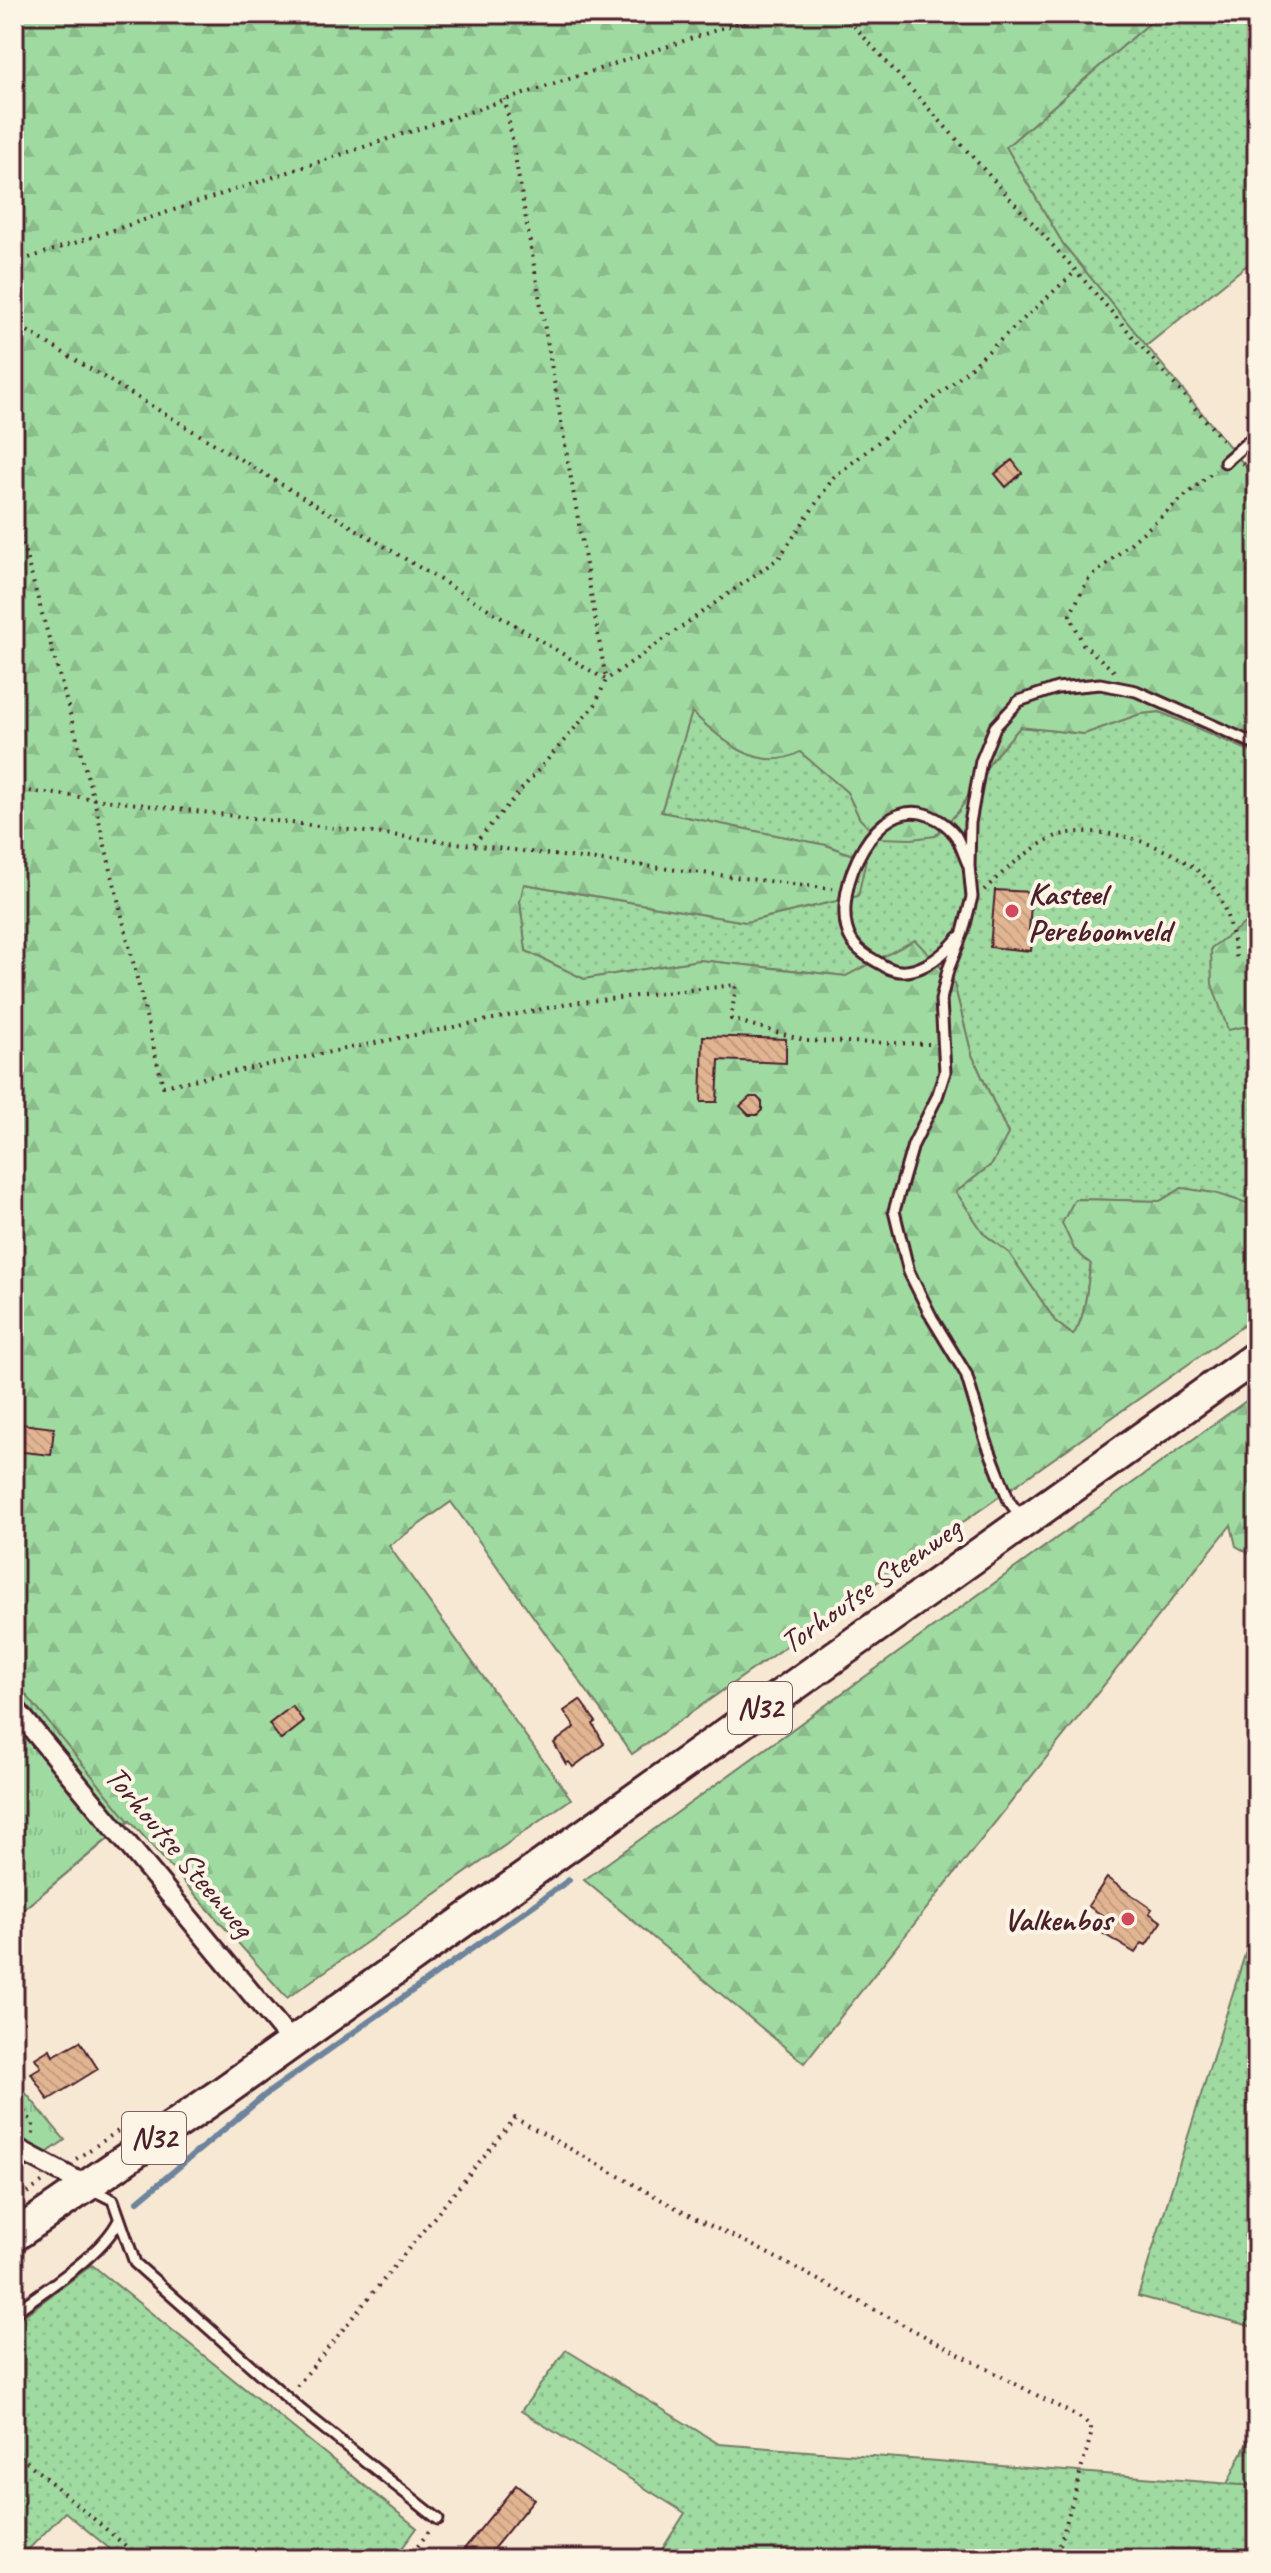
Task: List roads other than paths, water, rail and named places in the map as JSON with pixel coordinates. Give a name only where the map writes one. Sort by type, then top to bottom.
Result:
[{"type":"main road","name":"Torhoutse Steenweg","points":[[14,2236],[1257,1356]]},
{"type":"street","name":"Torhoutse Steenweg","points":[[14,1707],[291,2041]]},
{"type":"street","points":[[14,2147],[87,2186]]},
{"type":"lane","points":[[1225,462],[1257,434]]},
{"type":"lane","points":[[1023,1520],[1009,1501],[990,1453],[966,1374],[909,1272],[894,1211],[913,1145],[937,1097],[945,1072],[941,1000],[972,897],[970,823],[981,761],[995,727],[1019,701],[1057,688],[1100,684],[1136,691],[1257,745]]},
{"type":"lane","points":[[963,932],[943,956],[916,969],[894,971],[869,958],[851,941],[844,917],[847,891],[865,844],[878,827],[896,814],[911,811],[930,815],[948,826],[969,866]]},
{"type":"lane","points":[[87,2186],[113,2200],[135,2263],[288,2397],[438,2519]]},
{"type":"lane","points":[[14,2313],[82,2261],[113,2233],[119,2220]]},
{"type":"waterway","points":[[138,2201],[265,2095],[569,1880]]},
{"type":"place","name":"Kasteel Pereboomveld","points":[[1012,911]]},
{"type":"place","name":"Valkenbos","points":[[1128,1919]]}]
